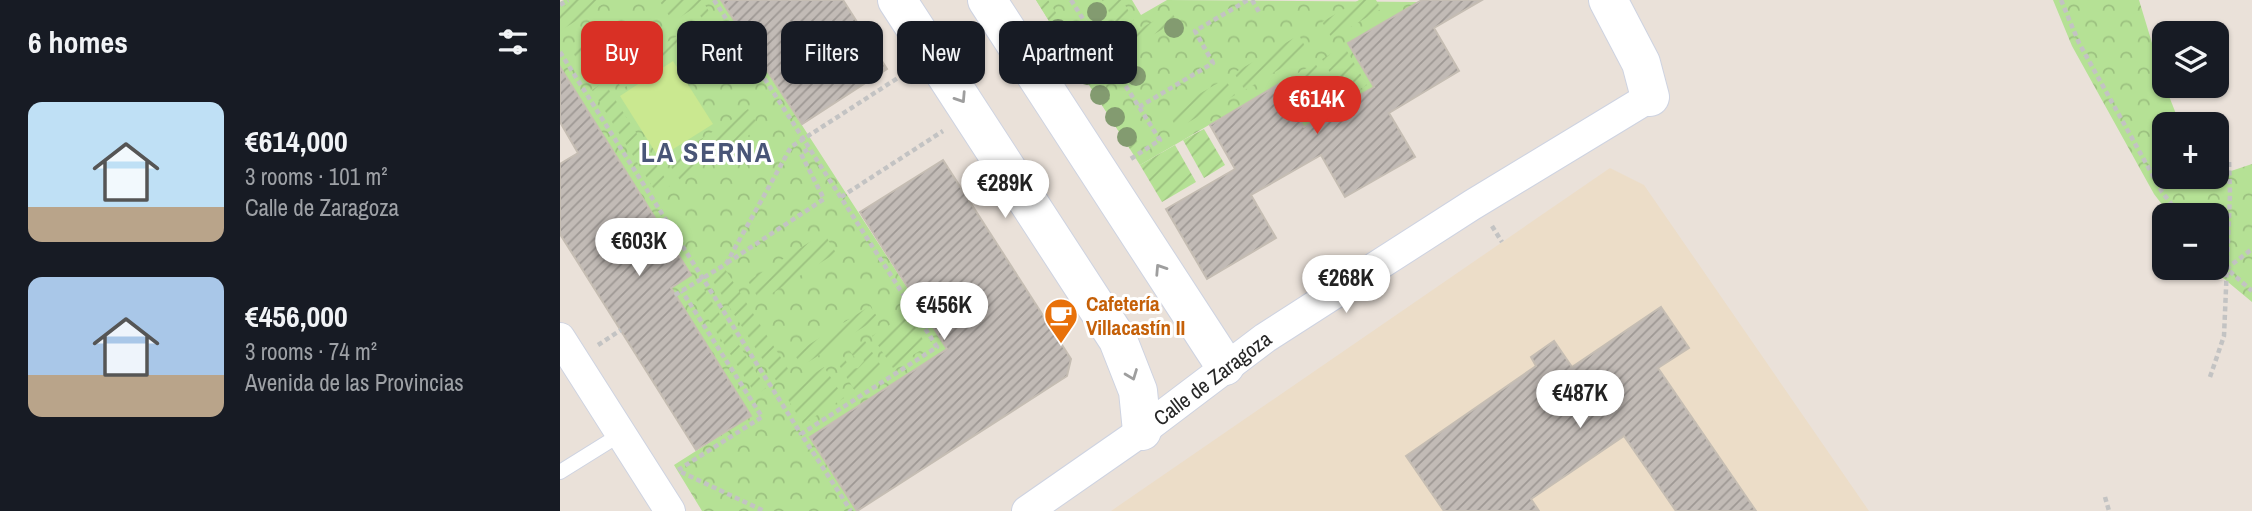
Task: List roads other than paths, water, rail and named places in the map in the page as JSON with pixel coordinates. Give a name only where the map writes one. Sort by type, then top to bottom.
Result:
[{"type":"main road","points":[[897,0],[1118,340],[1138,391],[1142,431]]},
{"type":"main road","points":[[988,0],[1225,366]]},
{"type":"main road","points":[[1608,0],[1641,63],[1650,97]]},
{"type":"street","name":"Calle de Zaragoza","points":[[1027,511],[1142,431],[1225,366],[1375,266],[1650,97]]},
{"type":"street","points":[[560,338],[621,434],[666,478],[670,511]]},
{"type":"lane","points":[[560,472],[621,434]]},
{"type":"place","name":"Cafetería Villacastín II","points":[[1061,345]]},
{"type":"district","name":"LA SERNA","points":[[707,152]]}]
